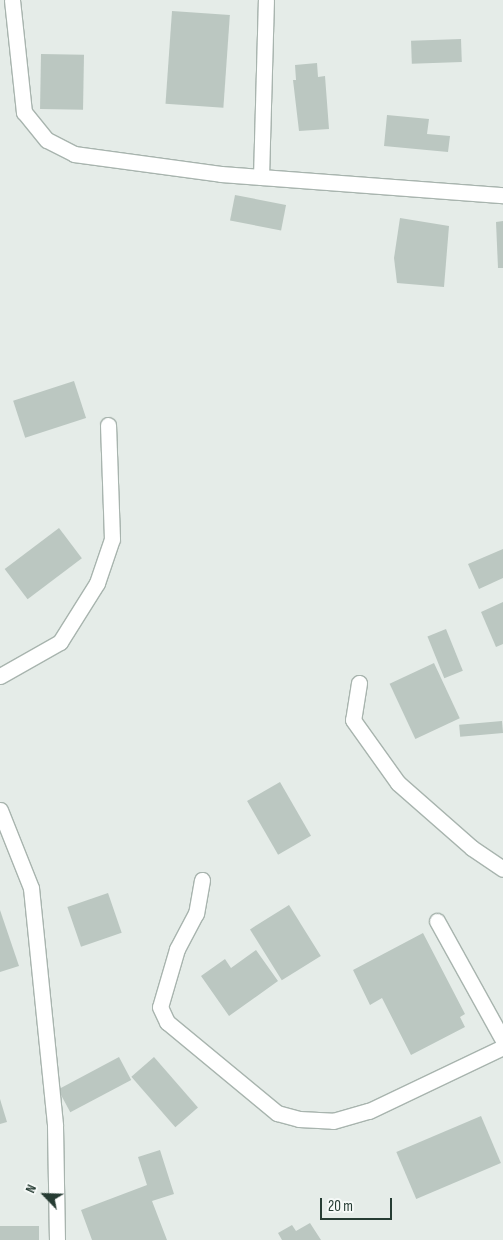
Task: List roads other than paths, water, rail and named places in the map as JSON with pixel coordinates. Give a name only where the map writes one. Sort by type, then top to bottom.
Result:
[{"type":"street","points":[[12,0],[24,112],[47,140],[74,154],[221,174],[503,195]]},
{"type":"street","points":[[261,177],[266,0]]},
{"type":"street","points":[[0,676],[60,642],[97,583],[112,539],[108,425]]},
{"type":"street","points":[[359,683],[353,720],[398,783],[472,848],[503,868]]},
{"type":"street","points":[[0,810],[31,888],[55,1126],[57,1240]]},
{"type":"street","points":[[202,880],[196,913],[177,949],[160,1008],[167,1022],[277,1113],[298,1119],[333,1121],[369,1111],[503,1047]]},
{"type":"street","points":[[437,921],[503,1040]]}]
